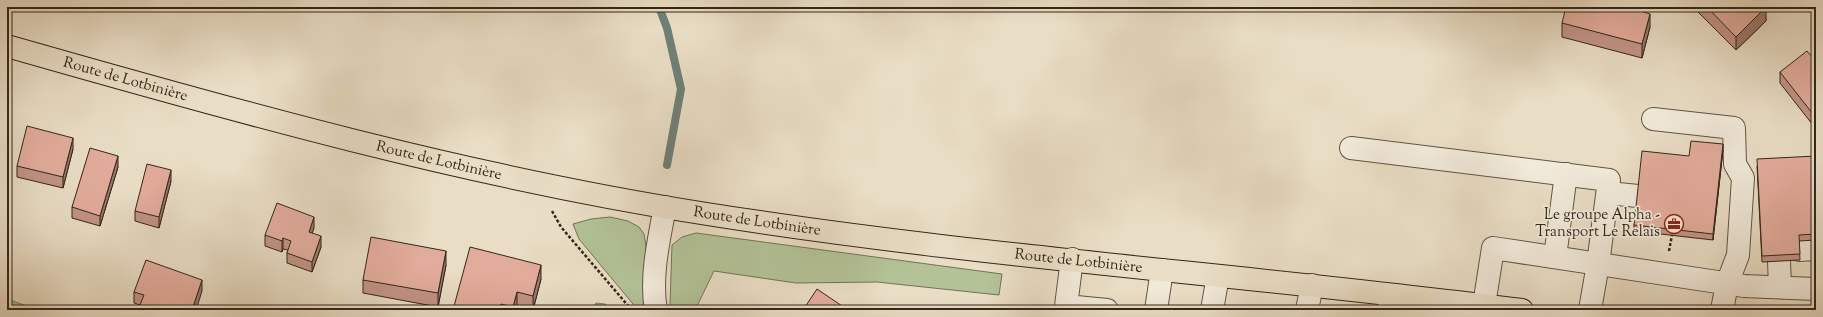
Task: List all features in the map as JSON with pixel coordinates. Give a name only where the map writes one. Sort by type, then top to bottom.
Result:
[{"type":"main road","name":"Route de Lotbinière","points":[[7,46],[169,92],[344,139],[551,186],[665,207],[872,237],[1162,270],[1312,285],[1390,302],[1446,305],[1484,305],[1522,310]]},
{"type":"street","points":[[1653,119],[1734,128],[1735,164],[1743,178],[1738,255],[1727,284],[1722,310]]},
{"type":"street","points":[[1351,148],[1609,180],[1598,264],[1590,310]]},
{"type":"street","points":[[1555,257],[1566,174]]},
{"type":"street","points":[[1608,193],[1638,196]]},
{"type":"street","points":[[656,310],[655,285],[659,238],[665,207]]},
{"type":"street","points":[[1484,305],[1493,248],[1727,284],[1816,289]]},
{"type":"street","points":[[1072,259],[1064,308],[1107,310]]},
{"type":"street","points":[[1779,261],[1780,287]]},
{"type":"street","points":[[1156,310],[1162,270]]},
{"type":"street","points":[[1212,310],[1218,276]]},
{"type":"street","points":[[1306,310],[1312,285]]},
{"type":"path","points":[[561,227],[632,310]]},
{"type":"green space","points":[[610,217],[628,221],[639,227],[644,234],[646,246],[643,310],[638,310],[579,239],[573,224],[591,219]]},
{"type":"green space","points":[[696,233],[1002,274],[999,295],[877,282],[796,283],[714,271],[695,310],[672,310],[670,305],[672,245],[682,237]]},
{"type":"water","points":[[7,299],[27,306],[32,310],[7,310]]},
{"type":"water","points":[[596,303],[605,304],[612,310],[591,310]]},
{"type":"building","points":[[1566,7],[1631,7],[1650,14],[1642,44],[1562,23]]},
{"type":"building","points":[[1707,7],[1766,7],[1736,37]]},
{"type":"building","points":[[1807,51],[1816,62],[1816,118],[1780,72]]},
{"type":"building","points":[[27,126],[73,138],[63,177],[17,166]]},
{"type":"building","points":[[1691,141],[1723,144],[1713,234],[1634,225],[1642,151],[1689,156]]},
{"type":"building","points":[[90,148],[118,156],[100,216],[72,207]]},
{"type":"building","points":[[1816,156],[1816,234],[1799,235],[1800,254],[1762,256],[1757,159]]},
{"type":"building","points":[[147,164],[171,170],[159,217],[135,211]]},
{"type":"building","points":[[277,203],[314,217],[309,232],[321,236],[312,262],[287,253],[291,241],[283,238],[282,241],[265,235]]},
{"type":"building","points":[[371,237],[446,251],[438,293],[363,280]]},
{"type":"building","points":[[470,247],[541,265],[533,296],[517,292],[513,307],[501,304],[499,310],[453,310]]},
{"type":"building","points":[[146,260],[202,280],[192,310],[138,310],[144,295],[134,292]]},
{"type":"building","points":[[817,289],[848,310],[803,310]]},
{"type":"waterway","points":[[659,7],[667,28],[681,89],[667,165]]},
{"type":"place","name":"Le groupe Alpha - Transport Le Relais","points":[[1674,224]]}]
